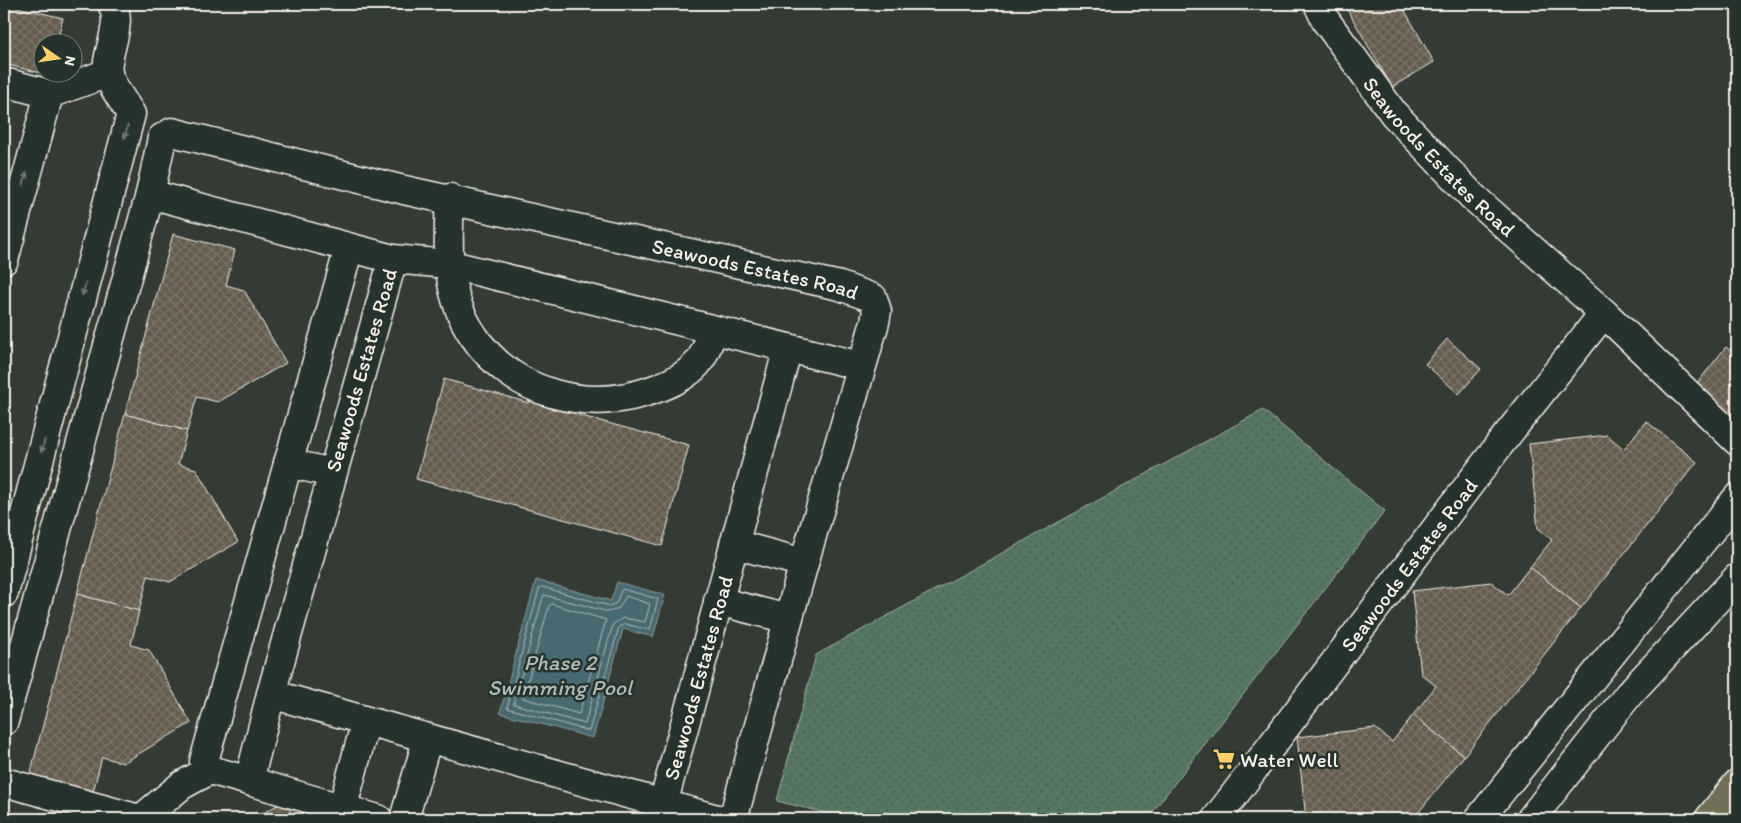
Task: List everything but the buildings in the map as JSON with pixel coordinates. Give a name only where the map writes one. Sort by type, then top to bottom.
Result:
[{"type":"main road","points":[[1709,819],[1737,784]]},
{"type":"street","points":[[4,593],[131,114],[108,72],[115,32],[115,9],[112,4]]},
{"type":"street","name":"Seawoods Estates Road","points":[[1318,4],[1326,21],[1394,114],[1472,196],[1604,314],[1737,441]]},
{"type":"street","points":[[4,82],[49,94],[108,72]]},
{"type":"street","points":[[4,260],[49,94]]},
{"type":"street","name":"Seawoods Estates Road","points":[[4,721],[150,194],[162,138],[172,132],[404,190],[450,198],[840,286],[873,298],[877,311],[876,322],[861,366],[804,563],[733,819]]},
{"type":"street","name":"Seawoods Estates Road","points":[[150,194],[393,259],[271,694],[249,781]]},
{"type":"street","points":[[450,198],[448,264],[456,302],[472,335],[496,362],[527,383],[560,396],[596,401],[633,397],[667,384],[698,364],[714,330]]},
{"type":"street","points":[[349,248],[204,761],[210,770],[378,819]]},
{"type":"street","points":[[393,259],[448,264],[861,366]]},
{"type":"street","name":"Seawoods Estates Road","points":[[1216,819],[1494,452],[1604,314]]},
{"type":"street","name":"Seawoods Estates Road","points":[[663,804],[788,348]]},
{"type":"street","points":[[288,463],[332,473]]},
{"type":"street","points":[[1479,819],[1737,498]]},
{"type":"street","points":[[734,544],[804,563]]},
{"type":"street","points":[[1531,819],[1629,694],[1737,578]]},
{"type":"street","points":[[718,601],[788,619]]},
{"type":"street","name":"Seawoods Estates Road","points":[[271,694],[717,819]]},
{"type":"street","points":[[342,810],[366,720]]},
{"type":"street","points":[[404,819],[428,738]]},
{"type":"street","points":[[4,782],[140,819],[182,785],[210,770]]},
{"type":"green space","points":[[1263,410],[1385,511],[1147,819],[850,819],[777,801],[816,655]]},
{"type":"water","name":"Phase 2 Swimming Pool","points":[[536,580],[611,601],[617,582],[665,595],[653,637],[623,629],[593,738],[500,713]]},
{"type":"place","name":"Water Well","points":[[1224,759]]}]
